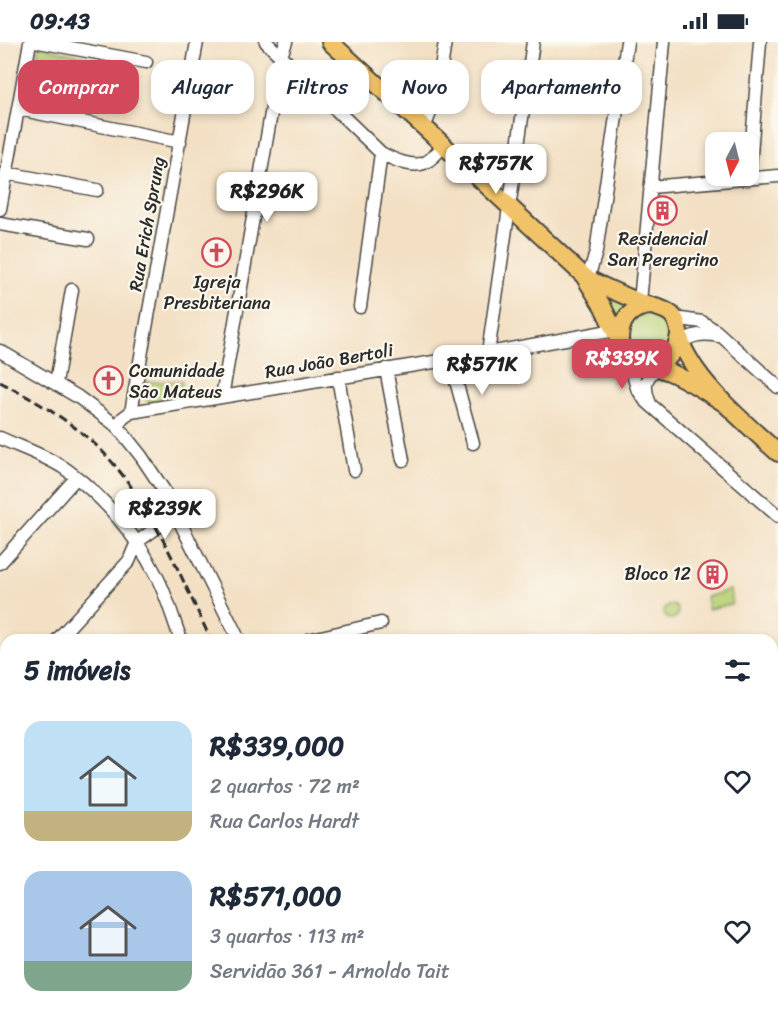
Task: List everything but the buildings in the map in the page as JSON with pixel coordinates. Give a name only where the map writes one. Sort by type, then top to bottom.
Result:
[{"type":"highway","points":[[330,42],[605,296],[621,338],[635,361],[668,352],[686,354],[724,403],[778,453]]},
{"type":"highway","points":[[605,296],[642,306],[661,308],[674,318],[678,326],[668,352],[676,375],[724,403]]},
{"type":"highway","points":[[621,338],[628,315],[642,306]]},
{"type":"street","points":[[27,60],[30,42]]},
{"type":"street","points":[[39,42],[146,62]]},
{"type":"street","name":"Rua Erich Sprung","points":[[131,412],[197,42]]},
{"type":"street","points":[[266,42],[381,153],[394,160],[422,165],[443,146]]},
{"type":"street","points":[[222,397],[281,56],[286,42]]},
{"type":"street","points":[[424,127],[436,96],[445,42]]},
{"type":"street","points":[[488,353],[533,42]]},
{"type":"street","points":[[586,277],[596,252],[627,42]]},
{"type":"street","points":[[642,306],[642,276],[664,42]]},
{"type":"street","points":[[752,132],[759,42]]},
{"type":"street","points":[[0,209],[18,109]]},
{"type":"street","points":[[43,114],[180,142]]},
{"type":"street","points":[[360,307],[381,153]]},
{"type":"street","points":[[6,173],[98,190]]},
{"type":"street","points":[[759,178],[778,176]]},
{"type":"street","points":[[650,187],[705,183]]},
{"type":"street","points":[[0,224],[88,239]]},
{"type":"street","points":[[588,335],[597,324],[605,296],[631,286],[642,276]]},
{"type":"street","points":[[56,383],[72,290]]},
{"type":"street","points":[[674,318],[702,322],[716,331],[778,387]]},
{"type":"street","points":[[650,405],[647,379],[668,352],[692,336],[700,334],[723,337]]},
{"type":"street","name":"Rua João Bertoli","points":[[131,412],[588,335],[621,338]]},
{"type":"street","points":[[621,338],[641,395],[778,516]]},
{"type":"street","points":[[0,351],[56,383],[117,426],[165,492],[236,634]]},
{"type":"street","points":[[452,358],[476,443]]},
{"type":"street","points":[[386,369],[403,460]]},
{"type":"street","points":[[338,377],[354,470]]},
{"type":"street","points":[[117,426],[131,412]]},
{"type":"street","points":[[0,438],[50,460],[76,478],[96,495],[124,525],[156,575],[179,634]]},
{"type":"street","points":[[0,563],[76,478]]},
{"type":"street","points":[[62,634],[129,561],[137,542],[176,514]]},
{"type":"street","points":[[335,634],[381,624]]},
{"type":"green space","points":[[39,46],[93,59],[93,60],[36,60]]},
{"type":"green space","points":[[604,296],[633,302],[615,320]]},
{"type":"green space","points":[[649,313],[665,319],[671,335],[665,351],[649,357],[633,351],[627,335],[633,319]]},
{"type":"green space","points":[[182,381],[180,398],[151,403],[145,399],[146,382]]},
{"type":"green space","points":[[730,590],[732,604],[708,609],[706,597]]},
{"type":"green space","points":[[668,605],[674,605],[678,612],[674,619],[668,619],[664,615],[664,609]]},
{"type":"railway","points":[[0,382],[66,421],[91,440],[120,471],[164,541],[208,634]]},
{"type":"place","name":"Residencial San Peregrino","points":[[663,210]]},
{"type":"place","name":"Igreja Presbiteriana","points":[[217,253]]},
{"type":"place","name":"Comunidade São Mateus","points":[[108,381]]},
{"type":"place","name":"Bloco 12","points":[[712,574]]}]
